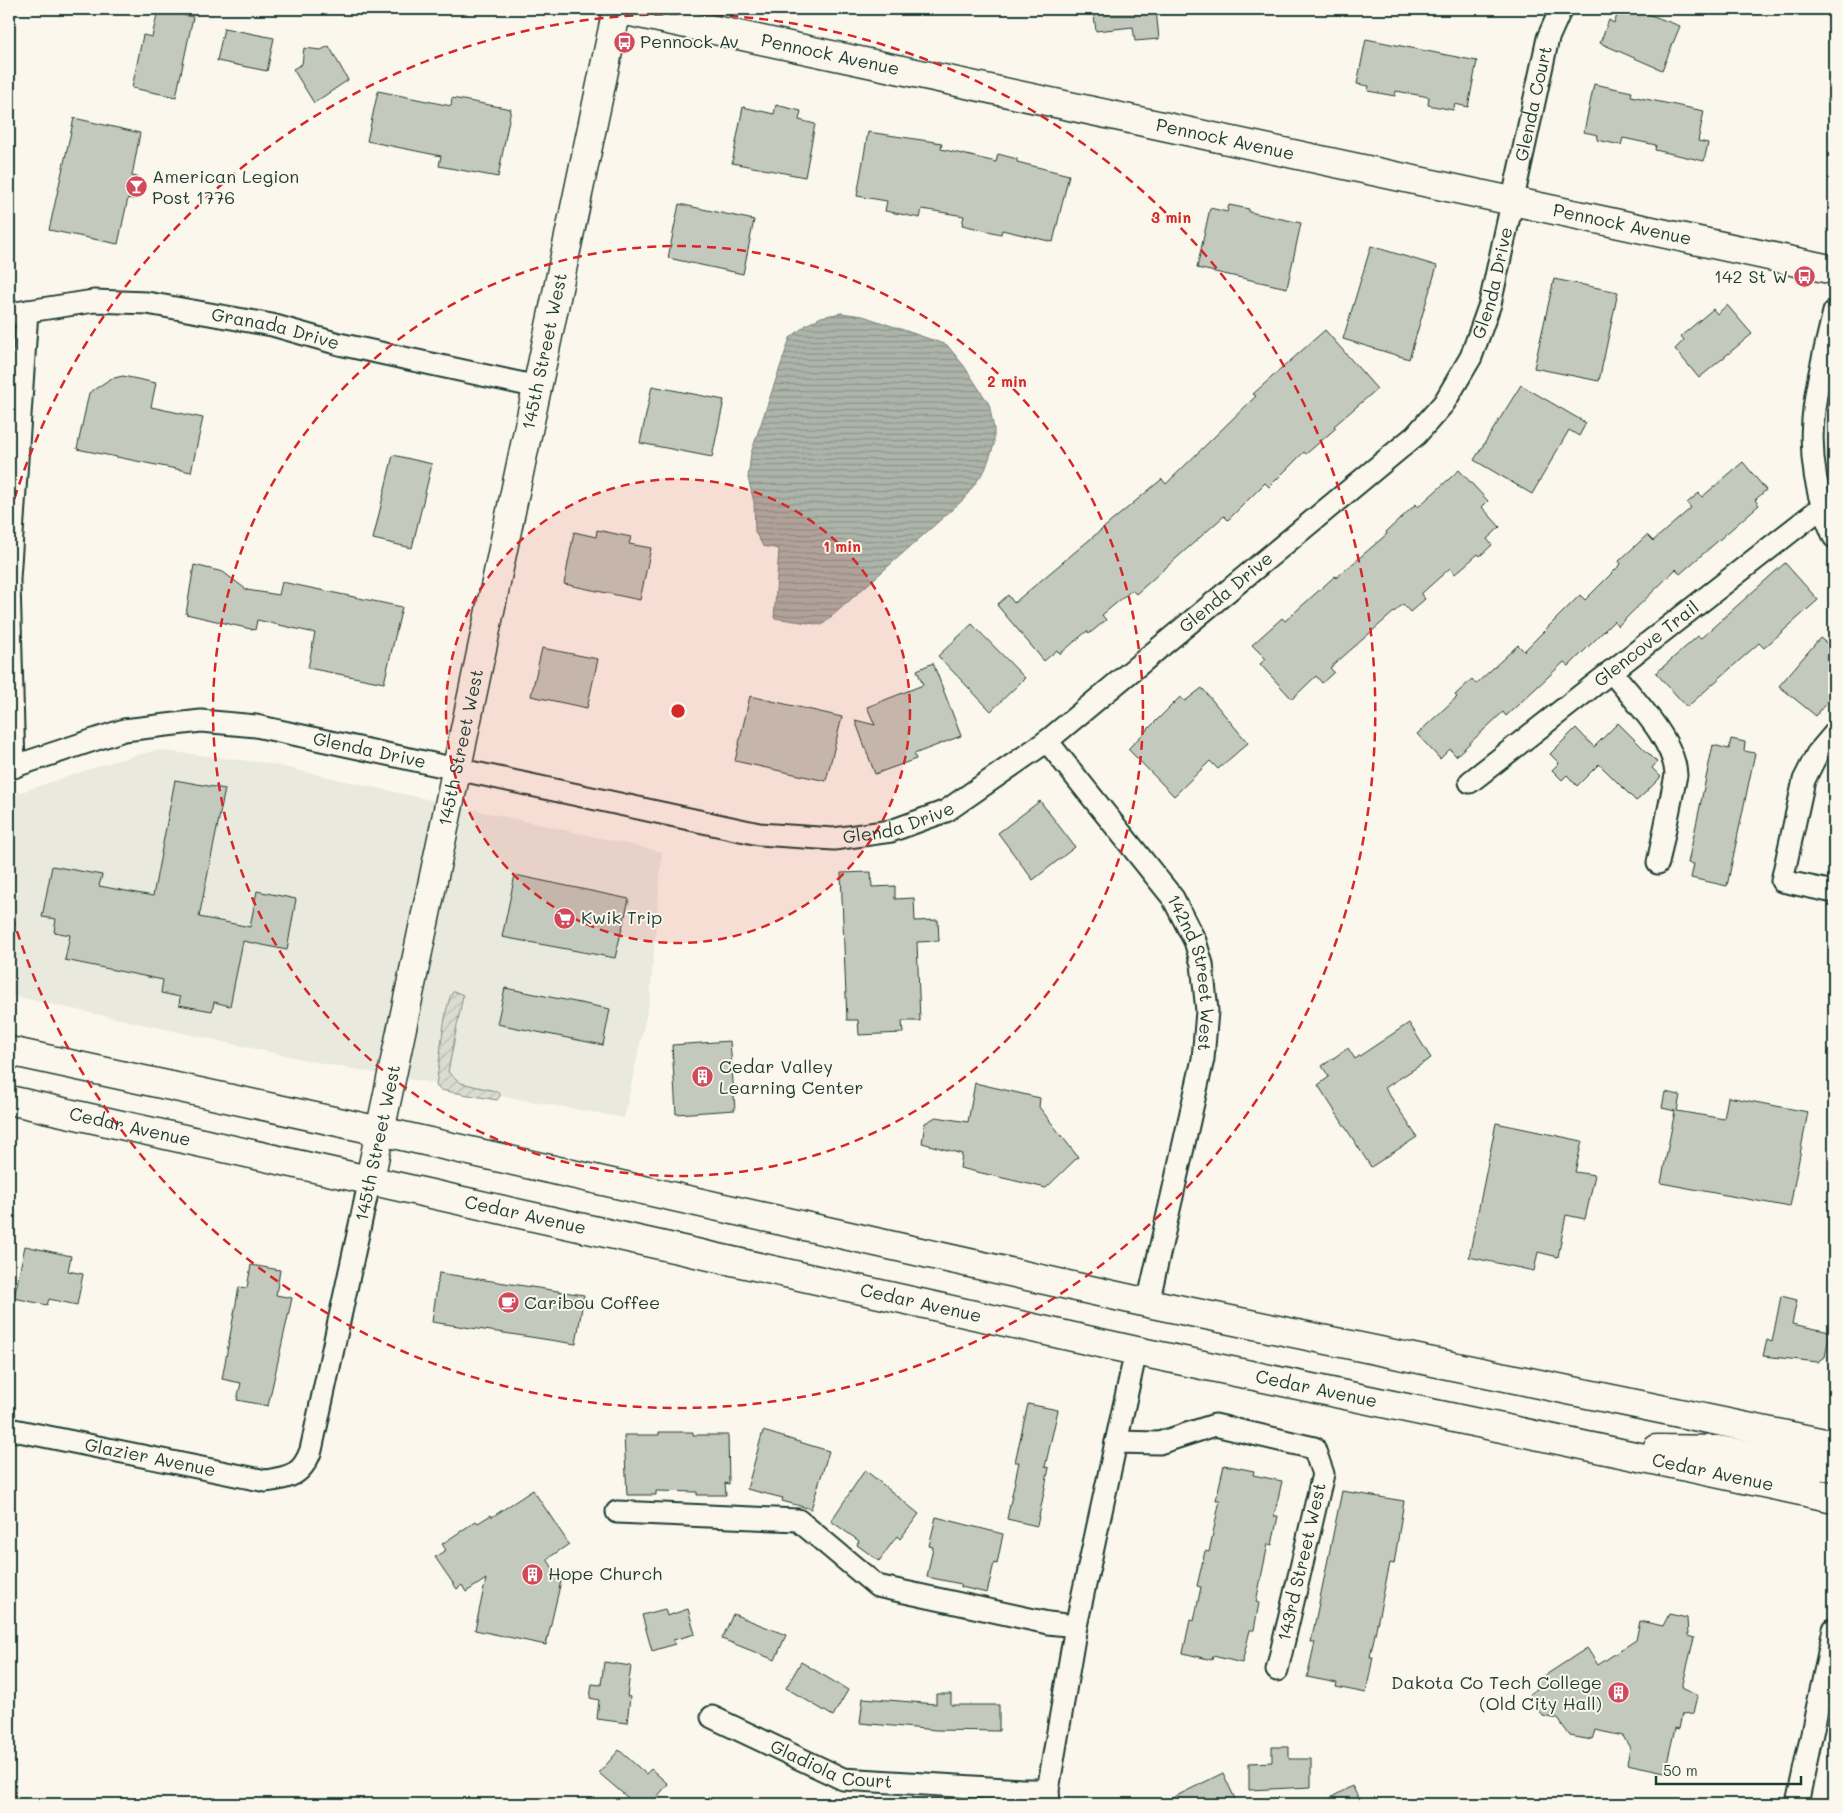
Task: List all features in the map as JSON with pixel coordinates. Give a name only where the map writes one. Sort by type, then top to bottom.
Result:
[{"type":"main road","name":"Pennock Avenue","points":[[617,9],[1834,270]]},
{"type":"main road","name":"145th Street West","points":[[370,1179],[617,9]]},
{"type":"main road","points":[[9,1051],[380,1131],[1148,1303],[1834,1445]]},
{"type":"main road","name":"Cedar Avenue","points":[[9,1100],[1136,1351],[1834,1498]]},
{"type":"main road","points":[[1591,1447],[1718,1450],[1816,1467],[1834,1466]]},
{"type":"street","name":"Glenda Court","points":[[1512,201],[1548,38],[1561,9]]},
{"type":"street","name":"Glenda Drive","points":[[11,768],[124,730],[201,720],[256,726],[759,834],[834,839],[892,831],[946,812],[1047,741],[1416,435],[1444,403],[1471,357],[1490,304],[1512,201]]},
{"type":"street","name":"Granada Drive","points":[[18,312],[94,301],[147,303],[272,325],[339,344],[538,387]]},
{"type":"street","points":[[11,768],[9,580],[18,312]]},
{"type":"street","points":[[1834,312],[1818,381],[1811,436],[1814,473],[1822,507],[1834,537]]},
{"type":"street","name":"Glencove Trail","points":[[1470,782],[1822,507]]},
{"type":"street","points":[[1611,671],[1668,744],[1676,764],[1676,775],[1658,863]]},
{"type":"street","points":[[1834,734],[1817,754],[1804,780],[1782,881],[1834,892]]},
{"type":"street","name":"142nd Street West","points":[[1047,741],[1168,891],[1185,918],[1202,964],[1207,1011],[1203,1059],[1148,1303]]},
{"type":"street","name":"145th Street West","points":[[290,1477],[306,1464],[311,1450],[370,1179]]},
{"type":"street","points":[[1049,1797],[1076,1626],[1136,1351]]},
{"type":"street","name":"143rd Street West","points":[[1116,1442],[1159,1443],[1215,1425],[1314,1448],[1323,1474],[1277,1670]]},
{"type":"street","name":"Glazier Avenue","points":[[9,1429],[266,1481],[290,1477]]},
{"type":"street","points":[[616,1512],[798,1520],[877,1586],[1039,1622],[1076,1626]]},
{"type":"street","points":[[1797,1804],[1834,1629]]},
{"type":"street","name":"Gladiola Court","points":[[712,1717],[843,1780],[1022,1790],[1049,1797]]},
{"type":"shaded area","points":[[841,313],[863,316],[947,345],[964,366],[989,404],[994,429],[994,445],[985,470],[964,499],[822,625],[774,618],[779,549],[763,546],[755,532],[754,502],[748,478],[751,453],[790,338],[806,325],[821,317]]},
{"type":"shaded area","points":[[157,750],[266,763],[662,852],[650,998],[624,1118],[320,1063],[9,995],[9,796],[114,761]]},
{"type":"shaded area","points":[[454,991],[463,995],[448,1072],[461,1083],[499,1092],[500,1096],[497,1100],[440,1090],[436,1086],[447,1007],[450,996]]},
{"type":"building","points":[[1093,9],[1156,9],[1159,39],[1135,41],[1133,27],[1096,31]]},
{"type":"building","points":[[1620,9],[1650,9],[1648,14],[1680,26],[1662,70],[1600,43],[1609,20],[1614,23]]},
{"type":"building","points":[[158,10],[193,17],[176,97],[132,88],[143,35],[152,37]]},
{"type":"building","points":[[224,28],[274,38],[267,71],[217,61]]},
{"type":"building","points":[[1366,39],[1477,61],[1468,107],[1455,104],[1453,110],[1428,105],[1429,97],[1396,91],[1395,96],[1368,91],[1369,86],[1357,84]]},
{"type":"building","points":[[329,46],[348,80],[314,103],[293,69],[302,64],[304,48],[321,50]]},
{"type":"building","points":[[1594,84],[1632,92],[1631,96],[1704,111],[1698,141],[1708,143],[1704,161],[1655,150],[1656,145],[1623,138],[1621,145],[1597,140],[1598,135],[1584,132]]},
{"type":"building","points":[[378,91],[451,106],[452,98],[511,109],[498,177],[439,166],[441,156],[367,141]]},
{"type":"building","points":[[776,105],[801,111],[799,120],[815,124],[805,177],[732,163],[743,107],[774,114]]},
{"type":"building","points":[[74,118],[140,133],[132,176],[138,177],[133,199],[128,198],[118,244],[49,230]]},
{"type":"building","points":[[868,132],[942,143],[941,149],[996,162],[998,154],[1017,159],[1017,162],[1069,175],[1053,242],[1002,230],[1001,234],[962,225],[964,216],[922,209],[920,218],[885,211],[887,201],[857,196]]},
{"type":"building","points":[[679,204],[754,220],[743,274],[668,258]]},
{"type":"building","points":[[1229,205],[1249,209],[1249,212],[1301,223],[1287,288],[1197,268],[1210,208],[1227,212]]},
{"type":"building","points":[[1371,246],[1437,266],[1409,359],[1343,339]]},
{"type":"building","points":[[1554,279],[1618,292],[1599,381],[1534,368]]},
{"type":"building","points":[[1727,305],[1752,334],[1699,378],[1675,349],[1684,340],[1681,336],[1713,309],[1717,314]]},
{"type":"building","points":[[1325,330],[1377,389],[1334,426],[1336,428],[1306,454],[1304,452],[1269,487],[1265,483],[1228,520],[1224,516],[1136,594],[1132,590],[1102,615],[1106,620],[1089,634],[1087,631],[1060,654],[1057,650],[1044,661],[997,605],[1008,595],[1014,603],[1162,479],[1166,484],[1256,396],[1253,394]]},
{"type":"building","points":[[123,376],[156,383],[151,407],[203,418],[191,472],[77,449],[89,393],[110,379]]},
{"type":"building","points":[[1521,385],[1586,423],[1579,436],[1569,430],[1532,494],[1474,460]]},
{"type":"building","points":[[652,386],[724,400],[712,457],[640,443]]},
{"type":"building","points":[[393,455],[432,464],[412,548],[373,539]]},
{"type":"building","points":[[1743,462],[1766,490],[1755,500],[1759,505],[1680,574],[1676,569],[1618,626],[1614,621],[1569,666],[1564,662],[1506,716],[1503,712],[1456,756],[1450,749],[1440,759],[1417,734],[1457,697],[1455,695],[1472,679],[1476,684],[1518,645],[1524,651],[1580,595],[1585,600],[1621,564],[1619,561],[1647,535],[1653,541],[1691,508],[1687,503],[1699,493],[1702,497]]},
{"type":"building","points":[[1459,470],[1488,501],[1482,507],[1500,527],[1487,539],[1492,545],[1480,556],[1478,554],[1455,574],[1450,568],[1421,594],[1425,599],[1410,612],[1403,604],[1330,668],[1334,672],[1322,683],[1316,676],[1292,699],[1260,664],[1266,659],[1252,645],[1282,618],[1285,621],[1335,576],[1336,578],[1387,534],[1386,532],[1416,504],[1418,507]]},
{"type":"building","points":[[597,530],[631,537],[629,544],[651,548],[640,600],[564,584],[574,532],[596,537]]},
{"type":"building","points":[[1785,563],[1818,600],[1764,648],[1759,643],[1687,707],[1656,673],[1698,636],[1701,638]]},
{"type":"building","points":[[194,565],[223,572],[247,590],[279,595],[282,582],[402,607],[384,683],[308,668],[315,633],[257,620],[255,630],[186,614]]},
{"type":"building","points":[[972,624],[1025,678],[991,711],[938,656]]},
{"type":"building","points":[[1820,638],[1834,649],[1834,693],[1816,716],[1779,686]]},
{"type":"building","points":[[542,648],[598,659],[587,708],[531,696]]},
{"type":"building","points":[[933,663],[961,736],[914,754],[916,759],[875,774],[855,720],[875,725],[867,707],[923,685],[917,670]]},
{"type":"building","points":[[1202,688],[1248,743],[1218,769],[1210,761],[1174,796],[1128,749],[1180,697],[1185,701]]},
{"type":"building","points":[[750,696],[842,717],[826,781],[735,761]]},
{"type":"building","points":[[1618,723],[1657,762],[1652,768],[1661,777],[1636,801],[1599,764],[1577,786],[1567,775],[1562,780],[1552,770],[1559,763],[1550,754],[1576,728],[1594,747]]},
{"type":"building","points":[[1731,739],[1745,742],[1744,751],[1755,753],[1727,886],[1691,878],[1694,864],[1688,863],[1713,745],[1729,749]]},
{"type":"building","points":[[175,780],[225,789],[199,917],[250,927],[257,891],[296,899],[287,950],[243,941],[230,1006],[214,1002],[212,1011],[179,1005],[180,997],[161,993],[163,980],[65,960],[70,935],[54,932],[56,919],[42,917],[52,866],[102,875],[99,886],[153,896]]},
{"type":"building","points":[[1040,801],[1075,847],[1033,880],[998,833]]},
{"type":"building","points":[[871,872],[872,887],[895,886],[895,899],[914,898],[915,921],[938,920],[939,941],[917,942],[920,1021],[902,1021],[903,1033],[859,1035],[858,1020],[847,1020],[841,873]]},
{"type":"building","name":"Kwik Trip","points":[[515,875],[629,899],[615,958],[502,937]]},
{"type":"building","points":[[505,988],[610,1009],[603,1045],[497,1024]]},
{"type":"building","points":[[1409,1023],[1431,1058],[1385,1088],[1417,1137],[1371,1167],[1318,1085],[1329,1077],[1322,1066],[1348,1048],[1355,1059]]},
{"type":"building","name":"Cedar Valley Learning Center","points":[[730,1041],[735,1110],[676,1114],[672,1045]]},
{"type":"building","points":[[975,1083],[1040,1098],[1039,1107],[1078,1157],[1046,1188],[960,1168],[962,1154],[922,1143],[925,1123],[936,1117],[968,1122]]},
{"type":"building","points":[[1665,1092],[1680,1095],[1677,1111],[1724,1119],[1728,1097],[1808,1112],[1790,1207],[1661,1183],[1675,1111],[1662,1108]]},
{"type":"building","points":[[1496,1123],[1582,1141],[1575,1172],[1595,1175],[1585,1219],[1566,1215],[1558,1257],[1538,1252],[1534,1271],[1469,1257]]},
{"type":"building","points":[[25,1246],[71,1256],[68,1271],[83,1274],[77,1305],[49,1299],[47,1305],[14,1298]]},
{"type":"building","points":[[251,1265],[280,1270],[276,1295],[292,1298],[268,1406],[237,1400],[241,1383],[222,1379],[239,1287],[247,1288]]},
{"type":"building","name":"Caribou Coffee","points":[[439,1273],[584,1295],[576,1344],[432,1322]]},
{"type":"building","points":[[1781,1296],[1797,1300],[1792,1324],[1830,1332],[1825,1357],[1818,1362],[1763,1356],[1767,1340],[1772,1342]]},
{"type":"building","points":[[1028,1404],[1058,1410],[1045,1467],[1049,1468],[1037,1526],[1007,1519],[1019,1462],[1015,1462]]},
{"type":"building","points":[[763,1431],[829,1451],[811,1509],[782,1501],[783,1498],[747,1489]]},
{"type":"building","points":[[659,1432],[693,1432],[693,1435],[728,1435],[729,1484],[725,1483],[726,1495],[697,1495],[697,1492],[656,1491],[656,1495],[627,1495],[624,1435],[659,1435]]},
{"type":"building","points":[[1224,1465],[1254,1471],[1253,1475],[1282,1481],[1274,1516],[1278,1516],[1272,1545],[1268,1544],[1256,1602],[1259,1603],[1254,1630],[1250,1630],[1242,1663],[1213,1656],[1212,1660],[1183,1653],[1190,1620],[1194,1621],[1201,1587],[1197,1586],[1205,1551],[1209,1552],[1220,1500],[1216,1500]]},
{"type":"building","points":[[865,1470],[919,1514],[900,1539],[897,1536],[879,1561],[857,1545],[859,1541],[831,1521]]},
{"type":"building","name":"Hope Church","points":[[533,1490],[569,1544],[547,1559],[561,1581],[546,1645],[475,1630],[486,1579],[466,1592],[462,1585],[457,1589],[435,1557],[446,1550],[442,1544],[476,1521],[478,1523],[491,1515],[492,1517]]},
{"type":"building","points":[[1342,1491],[1404,1501],[1394,1564],[1390,1563],[1370,1657],[1373,1657],[1366,1693],[1336,1687],[1337,1683],[1307,1677],[1315,1642],[1311,1642]]},
{"type":"building","points":[[936,1517],[1003,1534],[997,1564],[994,1563],[987,1593],[961,1587],[961,1584],[927,1577],[933,1547],[929,1546]]},
{"type":"building","points":[[665,1609],[667,1616],[688,1609],[695,1634],[673,1640],[675,1644],[652,1651],[642,1615]]},
{"type":"building","points":[[733,1614],[786,1635],[775,1660],[722,1639]]},
{"type":"building","name":"Dakota Co Tech College (Old City Hall)","points":[[1669,1614],[1687,1618],[1688,1636],[1694,1638],[1682,1688],[1698,1696],[1694,1713],[1682,1714],[1679,1729],[1675,1728],[1665,1772],[1627,1764],[1630,1748],[1623,1736],[1595,1730],[1592,1740],[1570,1736],[1558,1719],[1543,1716],[1529,1694],[1538,1688],[1535,1682],[1587,1648],[1598,1665],[1636,1640],[1640,1621],[1663,1626]]},
{"type":"building","points":[[604,1662],[631,1666],[627,1696],[630,1697],[627,1723],[597,1719],[599,1700],[590,1698],[592,1684],[601,1685]]},
{"type":"building","points":[[801,1662],[848,1690],[833,1716],[786,1688]]},
{"type":"building","points":[[936,1694],[951,1694],[951,1705],[999,1705],[999,1731],[936,1730],[860,1723],[863,1698],[936,1704]]},
{"type":"building","points":[[1272,1747],[1289,1747],[1289,1759],[1311,1759],[1311,1787],[1249,1790],[1249,1763],[1272,1762]]},
{"type":"building","points":[[619,1750],[646,1774],[651,1769],[668,1784],[651,1804],[635,1804],[599,1773]]},
{"type":"building","points":[[1223,1773],[1235,1799],[1224,1804],[1160,1804]]},
{"type":"building","points":[[1352,1786],[1362,1804],[1319,1804]]},
{"type":"place","name":"Pennock Av","points":[[624,42]]},
{"type":"place","name":"American Legion Post 1776","points":[[136,187]]},
{"type":"place","name":"142 St W","points":[[1804,277]]},
{"type":"place","name":"Kwik Trip","points":[[565,918]]},
{"type":"place","name":"Cedar Valley Learning Center","points":[[703,1077]]},
{"type":"place","name":"Caribou Coffee","points":[[508,1303]]},
{"type":"place","name":"Hope Church","points":[[532,1574]]},
{"type":"place","name":"Dakota Co Tech College (Old City Hall)","points":[[1618,1693]]}]
